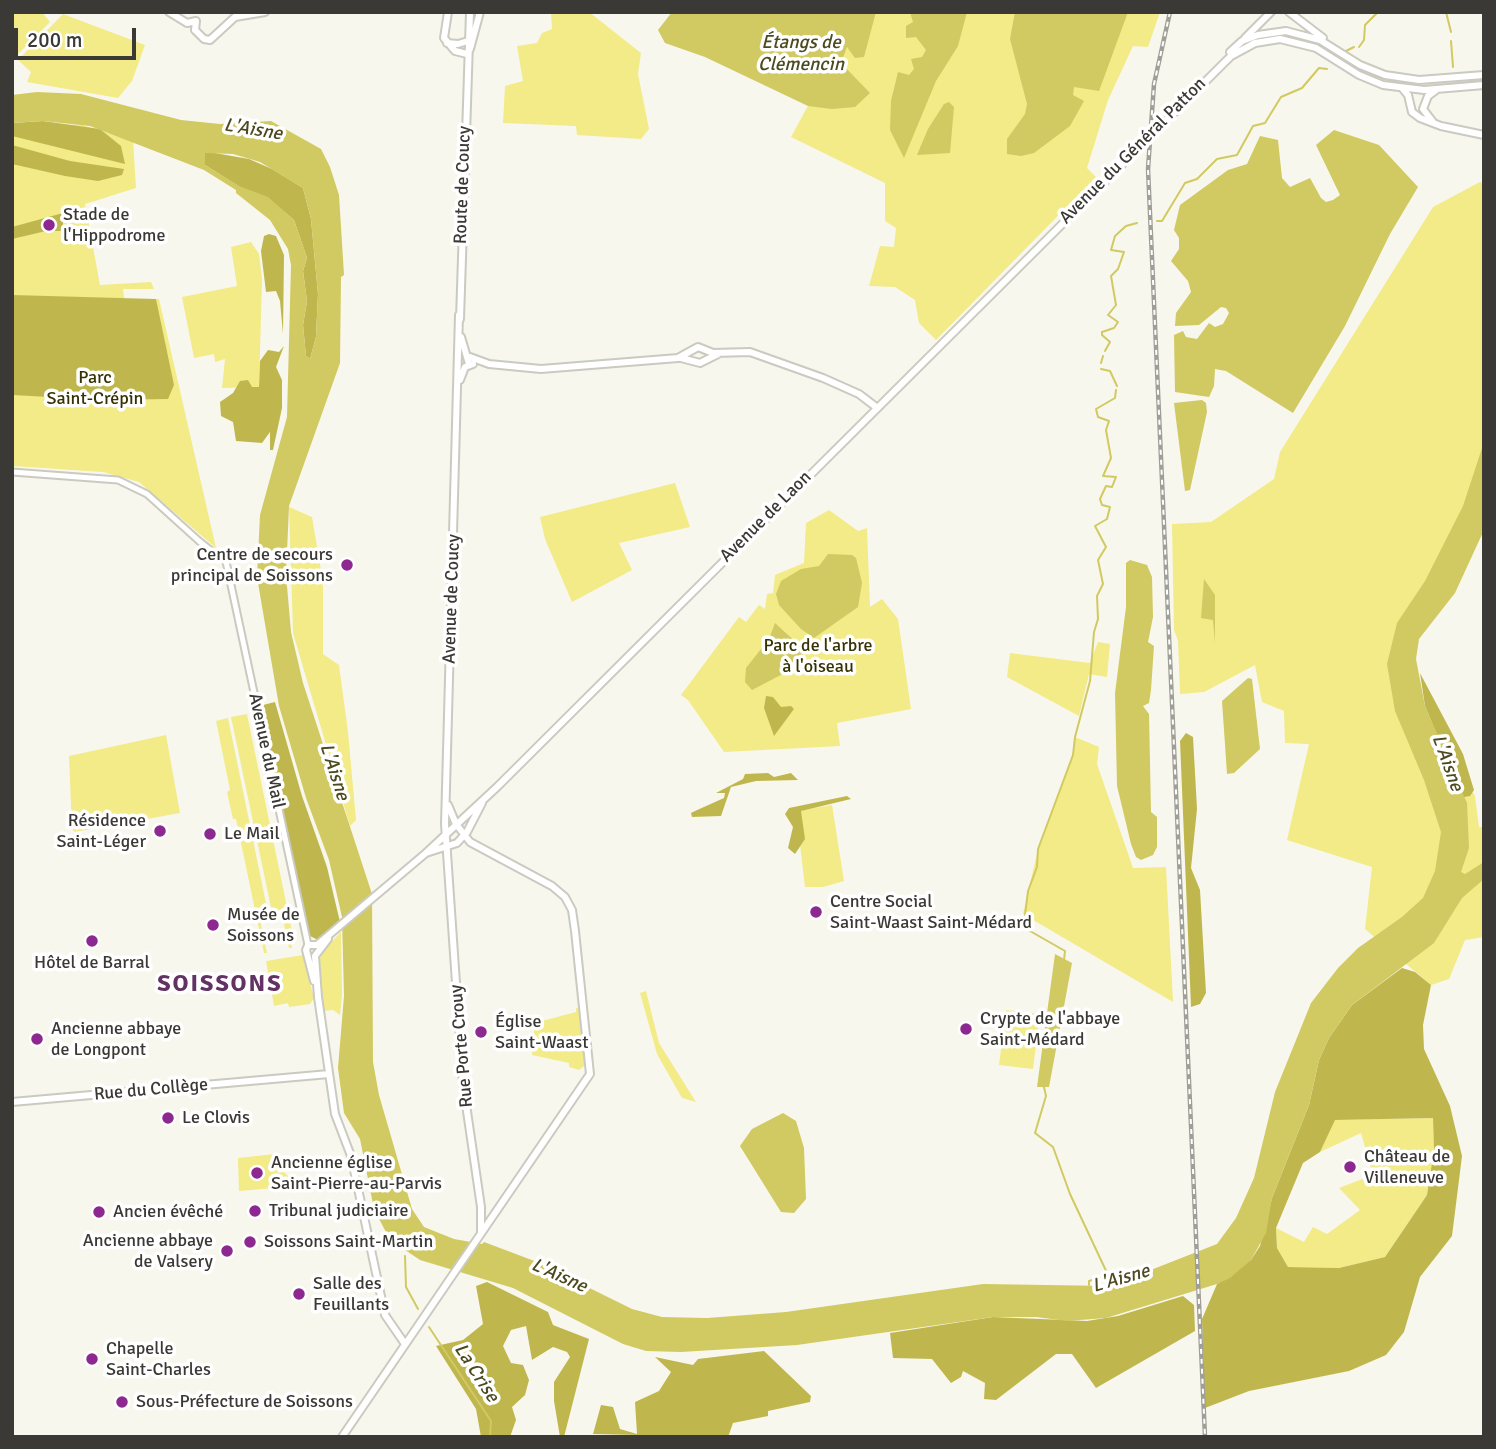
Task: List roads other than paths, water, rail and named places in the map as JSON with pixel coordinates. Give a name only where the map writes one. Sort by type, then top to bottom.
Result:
[{"type":"main road","points":[[169,12],[187,23],[187,29],[195,30],[204,39],[215,39],[235,17],[265,12]]},
{"type":"main road","points":[[448,12],[443,33],[447,43],[455,51],[467,54]]},
{"type":"main road","points":[[467,54],[470,12]]},
{"type":"main road","points":[[467,54],[480,12]]},
{"type":"main road","points":[[1218,68],[1241,49],[1278,39],[1292,31],[1294,23],[1289,13]]},
{"type":"main road","points":[[1289,13],[1368,69],[1395,77],[1419,80],[1484,75]]},
{"type":"main road","points":[[1267,32],[1269,15]]},
{"type":"main road","points":[[1218,68],[1269,15]]},
{"type":"main road","points":[[1242,41],[1267,32],[1292,31],[1336,48]]},
{"type":"main road","points":[[1267,32],[1278,39],[1316,48],[1376,83],[1402,88],[1437,89],[1484,85]]},
{"type":"main road","points":[[447,43],[468,41]]},
{"type":"main road","name":"Route de Coucy","points":[[457,363],[467,54]]},
{"type":"main road","name":"Avenue du Général Patton","points":[[1048,235],[1218,68]]},
{"type":"main road","points":[[1402,88],[1408,95],[1412,112],[1441,127],[1484,135]]},
{"type":"main road","points":[[1437,89],[1428,96],[1423,109],[1430,120],[1441,127]]},
{"type":"main road","name":"Avenue de Laon","points":[[484,799],[1048,235]]},
{"type":"main road","name":"Route de Coucy","points":[[459,315],[462,342],[468,360]]},
{"type":"main road","points":[[458,355],[489,364],[553,369],[678,358],[691,356],[698,347],[706,355]]},
{"type":"main road","points":[[691,356],[698,363],[706,355],[750,352],[859,394],[876,407]]},
{"type":"main road","points":[[457,363],[468,360]]},
{"type":"main road","name":"Avenue de Coucy","points":[[457,396],[468,360]]},
{"type":"main road","name":"Avenue de Coucy","points":[[446,833],[457,363]]},
{"type":"main road","points":[[315,951],[484,799]]},
{"type":"main road","points":[[426,853],[449,848],[464,836],[484,799]]},
{"type":"main road","points":[[342,1437],[590,1074],[572,910],[565,897],[552,886],[477,847],[464,836],[447,803]]},
{"type":"main road","points":[[452,814],[464,816]]},
{"type":"main road","points":[[471,824],[477,847]]},
{"type":"main road","name":"Rue Porte Crouy","points":[[446,833],[450,858],[463,1084],[481,1207],[481,1233]]},
{"type":"main road","points":[[308,945],[315,951],[319,1006],[338,1125],[346,1146],[385,1315],[405,1344]]},
{"type":"main road","name":"Rue du Collège","points":[[12,1102],[329,1074]]},
{"type":"main road","points":[[481,1207],[492,1217]]},
{"type":"street","name":"Avenue du Mail","points":[[12,472],[118,480],[147,494],[210,550],[225,557],[308,945]]},
{"type":"water","name":"Étangs de Clémencin","points":[[672,12],[876,12],[864,57],[855,58],[847,47],[841,63],[870,93],[855,107],[832,109],[808,106],[705,57],[665,43],[658,30]]},
{"type":"water","name":"Étangs de Clémencin","points":[[910,12],[967,12],[958,46],[936,81],[904,158],[890,130],[891,101],[898,72],[909,75],[914,69],[911,59],[922,57],[926,50],[916,37],[906,38],[906,26],[913,22]]},
{"type":"water","points":[[1015,12],[1128,12],[1099,91],[1074,87],[1073,95],[1084,101],[1070,126],[1034,153],[1021,156],[1007,154],[1007,139],[1025,114],[1027,104],[1010,39]]},
{"type":"water","name":"L'Aisne","points":[[37,92],[81,94],[181,120],[220,124],[271,121],[321,149],[339,195],[344,275],[341,277],[340,363],[289,506],[286,575],[291,632],[303,683],[372,894],[373,1062],[379,1095],[412,1209],[424,1227],[454,1239],[482,1244],[484,1242],[537,1262],[632,1309],[662,1317],[707,1318],[786,1312],[983,1284],[1110,1286],[1217,1244],[1236,1218],[1254,1178],[1275,1092],[1311,1003],[1338,968],[1358,948],[1402,917],[1423,898],[1435,871],[1441,832],[1424,780],[1395,711],[1387,664],[1397,623],[1425,581],[1463,506],[1484,442],[1484,530],[1455,593],[1419,639],[1416,659],[1425,706],[1467,803],[1469,848],[1461,872],[1465,874],[1484,862],[1484,879],[1462,898],[1434,943],[1352,1005],[1329,1038],[1319,1060],[1309,1105],[1272,1198],[1266,1233],[1251,1260],[1230,1278],[1217,1284],[1106,1318],[1067,1321],[1036,1317],[993,1317],[797,1345],[681,1352],[646,1351],[623,1344],[513,1288],[420,1260],[390,1240],[374,1209],[360,1139],[344,1113],[338,1068],[344,996],[342,917],[329,860],[306,798],[279,706],[257,577],[260,515],[287,417],[291,265],[288,249],[270,220],[236,193],[236,190],[204,170],[90,126],[43,121],[12,123],[12,95]],"holes":[[[205,153],[233,154],[260,162],[303,188],[311,219],[318,294],[316,337],[310,359],[306,356],[303,325],[307,301],[303,271],[307,258],[294,220],[268,197],[239,186],[205,165]]]},
{"type":"water","points":[[949,102],[954,107],[950,153],[917,155],[928,129],[944,104]]},
{"type":"water","points":[[1334,130],[1379,145],[1418,187],[1390,234],[1345,326],[1293,413],[1226,371],[1215,369],[1214,386],[1209,397],[1175,392],[1174,335],[1183,331],[1186,337],[1197,339],[1209,323],[1215,327],[1223,324],[1229,313],[1226,308],[1221,307],[1199,325],[1175,326],[1176,313],[1191,292],[1188,281],[1171,261],[1179,249],[1179,238],[1174,230],[1180,205],[1228,170],[1247,164],[1260,136],[1278,140],[1282,178],[1290,187],[1310,178],[1321,198],[1326,202],[1333,200],[1340,195],[1316,145]]},
{"type":"water","points":[[1202,400],[1206,403],[1207,412],[1190,490],[1185,491],[1174,403]]},
{"type":"water","points":[[828,554],[852,555],[856,558],[862,583],[858,607],[814,638],[801,629],[779,605],[776,594],[781,581],[801,569],[819,566]]},
{"type":"water","points":[[1130,560],[1147,565],[1152,577],[1153,617],[1148,642],[1154,646],[1151,690],[1149,703],[1143,706],[1149,714],[1151,812],[1157,817],[1157,847],[1153,855],[1141,860],[1136,857],[1131,844],[1117,786],[1115,693],[1126,607],[1126,563]]},
{"type":"water","points":[[1204,579],[1215,595],[1215,643],[1213,620],[1201,618]]},
{"type":"water","points":[[775,623],[801,647],[804,654],[796,667],[752,690],[745,682],[746,668],[769,639]]},
{"type":"water","points":[[1248,678],[1252,679],[1260,749],[1234,773],[1227,774],[1222,701]]},
{"type":"water","points":[[1055,954],[1072,963],[1049,1087],[1037,1087]]},
{"type":"water","points":[[783,1113],[796,1121],[804,1148],[806,1199],[794,1213],[781,1212],[740,1146],[752,1129]]},
{"type":"waterway","points":[[1359,47],[1364,40],[1365,25],[1378,12]]},
{"type":"waterway","points":[[1446,12],[1451,32]]},
{"type":"waterway","points":[[1451,41],[1453,67]]},
{"type":"waterway","points":[[1346,51],[1354,47]]},
{"type":"waterway","points":[[1157,221],[1162,221],[1185,183],[1197,179],[1217,159],[1237,155],[1253,126],[1265,123],[1281,97],[1302,88],[1319,68],[1327,69]]},
{"type":"waterway","points":[[1105,351],[1110,342],[1102,332],[1114,328],[1118,322],[1108,315],[1116,305],[1111,276],[1118,269],[1124,252],[1111,250],[1115,236],[1126,226],[1137,223]]},
{"type":"waterway","points":[[1101,363],[1103,356]]},
{"type":"waterway","points":[[1101,369],[1110,371],[1117,386]]},
{"type":"waterway","points":[[1025,915],[1028,891],[1037,867],[1038,849],[1073,755],[1090,681],[1094,632],[1098,619],[1097,596],[1103,584],[1098,560],[1106,547],[1095,526],[1107,519],[1110,507],[1102,505],[1100,499],[1106,486],[1112,487],[1116,477],[1103,476],[1111,458],[1106,430],[1109,421],[1098,417],[1096,409],[1115,398],[1116,390]]},
{"type":"waterway","points":[[1024,923],[1023,927],[1065,951],[1064,960]]},
{"type":"waterway","name":"L'Aisne","points":[[1044,1087],[1046,1096],[1035,1133],[1053,1147],[1070,1194],[1108,1275],[1089,1281],[1089,1285]]},
{"type":"waterway","name":"La Crise","points":[[405,1256],[406,1287],[418,1309]]},
{"type":"waterway","name":"La Crise","points":[[429,1327],[491,1421],[490,1437]]},
{"type":"railway","points":[[1170,12],[1154,84],[1148,169],[1205,1437]]},
{"type":"place","name":"Stade de l'Hippodrome","points":[[49,225]]},
{"type":"place","name":"Centre de secours principal de Soissons","points":[[347,565]]},
{"type":"place","name":"Résidence Saint-Léger","points":[[160,831]]},
{"type":"place","name":"Le Mail","points":[[210,834]]},
{"type":"place","name":"Centre Social Saint-Waast Saint-Médard","points":[[816,912]]},
{"type":"place","name":"Musée de Soissons","points":[[213,925]]},
{"type":"place","name":"Hôtel de Barral","points":[[92,941]]},
{"type":"place","name":"Crypte de l'abbaye Saint-Médard","points":[[966,1029]]},
{"type":"place","name":"Église Saint-Waast","points":[[481,1032]]},
{"type":"place","name":"Ancienne abbaye de Longpont","points":[[37,1039]]},
{"type":"place","name":"Le Clovis","points":[[168,1118]]},
{"type":"place","name":"Château de Villeneuve","points":[[1350,1167]]},
{"type":"place","name":"Ancienne église Saint-Pierre-au-Parvis","points":[[257,1173]]},
{"type":"place","name":"Tribunal judiciaire","points":[[255,1211]]},
{"type":"place","name":"Ancien évêché","points":[[99,1212]]},
{"type":"place","name":"Soissons Saint-Martin","points":[[250,1242]]},
{"type":"place","name":"Ancienne abbaye de Valsery","points":[[227,1251]]},
{"type":"place","name":"Salle des Feuillants","points":[[299,1294]]},
{"type":"place","name":"Chapelle Saint-Charles","points":[[92,1359]]},
{"type":"place","name":"Sous-Préfecture de Soissons","points":[[122,1402]]},
{"type":"district","name":"SOISSONS","points":[[220,985]]},
{"type":"park label","name":"Parc Saint-Crépin","points":[[95,388]]},
{"type":"park label","name":"Parc de l'arbre à l'oiseau","points":[[818,656]]}]
